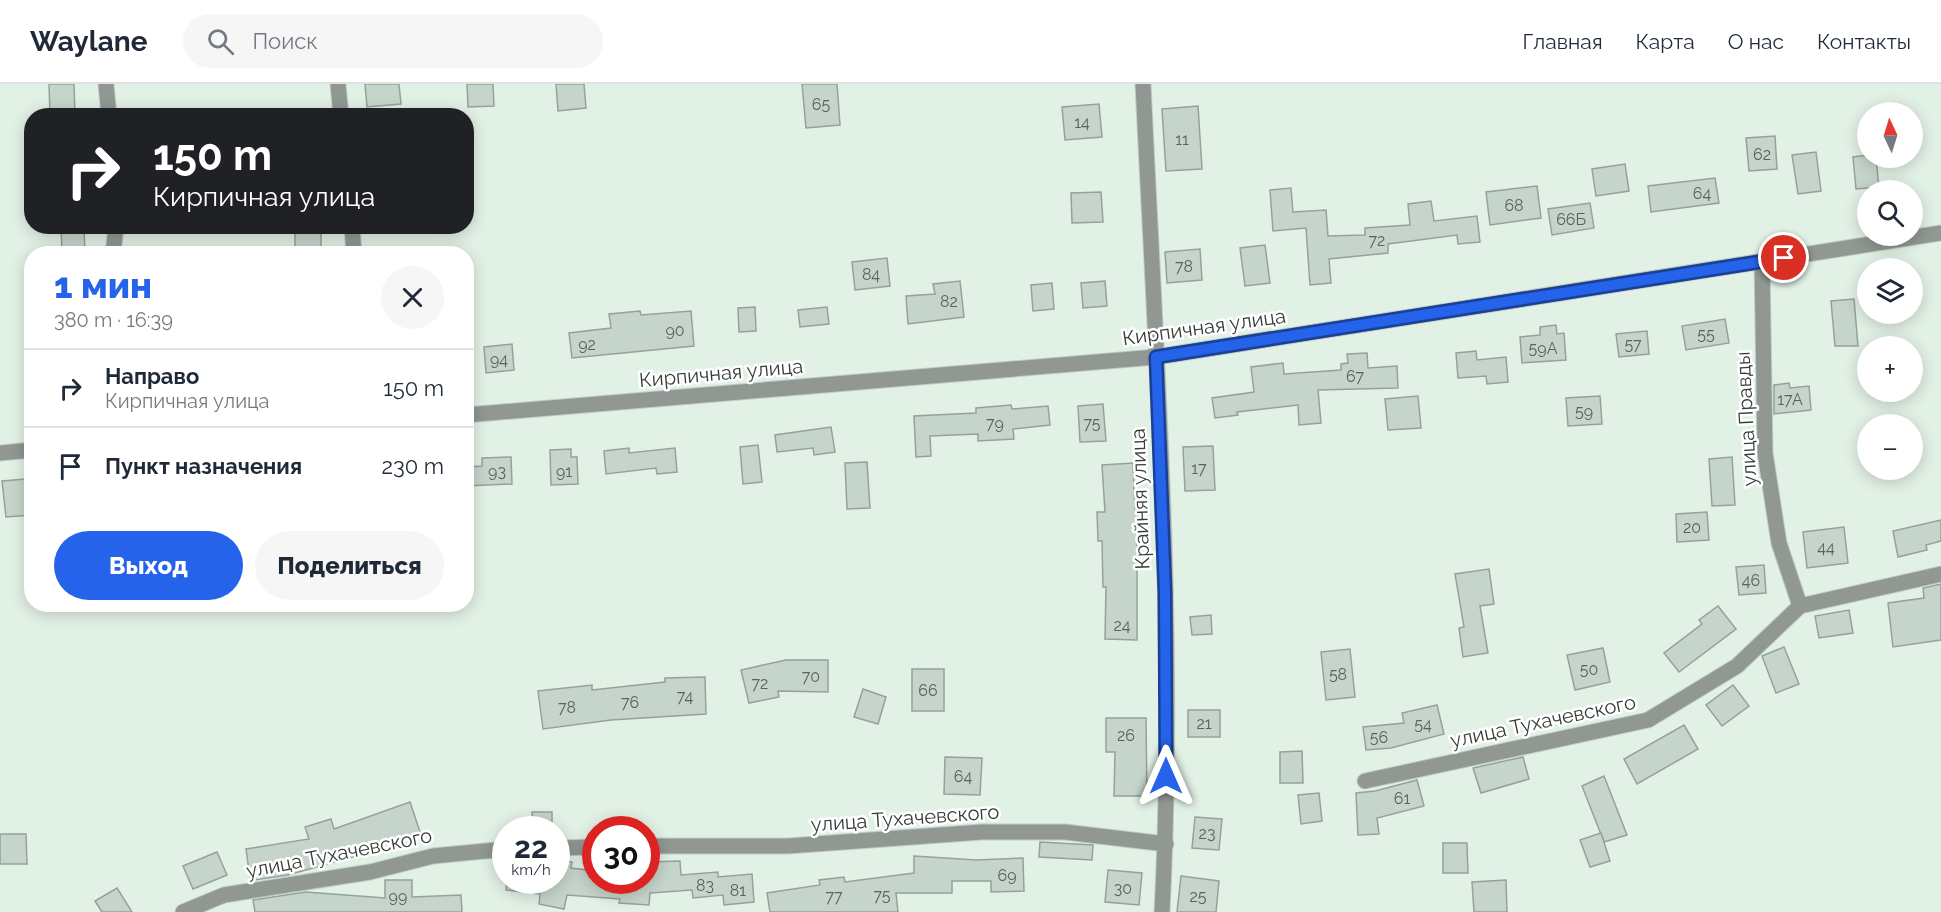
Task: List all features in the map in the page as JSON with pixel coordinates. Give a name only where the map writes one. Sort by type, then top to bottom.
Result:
[{"type":"street","points":[[106,84],[108,108]]},
{"type":"street","points":[[338,84],[340,108]]},
{"type":"street","name":"Крайняя улица","points":[[1143,84],[1165,592],[1166,844],[1162,912]]},
{"type":"street","name":"Кирпичная улица","points":[[474,414],[1156,357],[1941,233]]},
{"type":"street","name":"улица Правды","points":[[1762,262],[1765,453],[1779,543],[1800,606]]},
{"type":"street","points":[[0,453],[24,451]]},
{"type":"street","points":[[1800,606],[1941,574]]},
{"type":"street","name":"улица Тухачевского","points":[[1365,780],[1648,720],[1737,666],[1800,606]]},
{"type":"street","name":"улица Тухачевского","points":[[660,846],[788,846],[993,832],[1065,832],[1166,844]]},
{"type":"street","name":"улица Тухачевского","points":[[183,912],[224,895],[370,872],[433,856],[492,850]]},
{"type":"building","points":[[49,84],[74,84],[75,108],[50,108]]},
{"type":"building","points":[[365,84],[399,84],[401,104],[367,107]]},
{"type":"building","points":[[467,84],[493,84],[494,106],[468,107]]},
{"type":"building","points":[[556,84],[584,84],[586,108],[558,111]]},
{"type":"building","points":[[802,84],[837,84],[840,125],[806,128]]},
{"type":"building","points":[[1099,104],[1102,137],[1065,140],[1062,107]]},
{"type":"building","points":[[1198,106],[1202,169],[1166,171],[1162,109]]},
{"type":"building","points":[[1775,136],[1777,169],[1749,171],[1746,138]]},
{"type":"building","points":[[1816,152],[1821,191],[1798,194],[1792,155]]},
{"type":"building","points":[[1857,156],[1857,168],[1877,168],[1878,180],[1857,180],[1856,189],[1853,157]]},
{"type":"building","points":[[1625,164],[1629,191],[1596,196],[1592,169]]},
{"type":"building","points":[[1715,178],[1719,203],[1651,212],[1648,186]]},
{"type":"building","points":[[1537,186],[1541,218],[1490,225],[1486,192]]},
{"type":"building","points":[[1291,188],[1293,212],[1326,210],[1328,236],[1365,235],[1365,228],[1410,225],[1408,204],[1431,201],[1434,221],[1477,216],[1480,242],[1458,244],[1457,235],[1388,244],[1388,253],[1329,259],[1331,283],[1310,285],[1306,228],[1273,231],[1270,190]]},
{"type":"building","points":[[1101,192],[1103,222],[1072,223],[1071,193]]},
{"type":"building","points":[[1590,203],[1594,228],[1552,235],[1548,209]]},
{"type":"building","points":[[61,234],[84,234],[85,246],[62,246]]},
{"type":"building","points":[[295,234],[321,234],[321,246],[295,246]]},
{"type":"building","points":[[1265,245],[1270,283],[1245,286],[1240,248]]},
{"type":"building","points":[[1200,249],[1202,280],[1167,283],[1165,252]]},
{"type":"building","points":[[887,258],[890,286],[855,290],[852,262]]},
{"type":"building","points":[[960,281],[964,317],[908,324],[906,296],[935,294],[933,284]]},
{"type":"building","points":[[1105,281],[1107,306],[1083,308],[1081,283]]},
{"type":"building","points":[[1052,283],[1054,309],[1033,311],[1031,285]]},
{"type":"building","points":[[1854,299],[1857,346],[1835,346],[1831,301]]},
{"type":"building","points":[[755,307],[756,331],[739,332],[738,308]]},
{"type":"building","points":[[827,307],[829,324],[800,327],[798,310]]},
{"type":"building","points":[[640,311],[641,315],[691,311],[694,346],[572,358],[569,333],[611,328],[609,314]]},
{"type":"building","points":[[1725,319],[1729,343],[1686,350],[1682,326]]},
{"type":"building","points":[[1556,325],[1557,334],[1564,333],[1566,360],[1522,363],[1520,337],[1540,335],[1540,327]]},
{"type":"building","points":[[1647,331],[1649,354],[1619,357],[1616,334]]},
{"type":"building","points":[[512,344],[514,370],[486,373],[484,347]]},
{"type":"building","points":[[1476,351],[1477,360],[1506,357],[1508,382],[1487,384],[1486,376],[1458,378],[1456,353]]},
{"type":"building","points":[[1367,353],[1368,368],[1397,366],[1398,388],[1318,390],[1321,423],[1299,425],[1298,405],[1237,412],[1238,415],[1215,418],[1212,398],[1254,392],[1251,367],[1283,363],[1284,374],[1341,370],[1341,364],[1348,363],[1347,354]]},
{"type":"building","points":[[1789,383],[1790,388],[1809,386],[1811,410],[1774,414],[1774,385]]},
{"type":"building","points":[[1418,396],[1421,428],[1388,430],[1385,399]]},
{"type":"building","points":[[1600,396],[1602,424],[1568,426],[1566,398]]},
{"type":"building","points":[[1103,404],[1106,441],[1080,442],[1078,406]]},
{"type":"building","points":[[1011,405],[1012,409],[1048,406],[1050,425],[1013,429],[1014,439],[978,441],[978,434],[930,436],[931,456],[916,457],[914,416],[976,413],[976,408]]},
{"type":"building","points":[[831,427],[835,452],[814,455],[813,448],[777,452],[775,435]]},
{"type":"building","points":[[758,445],[762,482],[743,484],[740,447]]},
{"type":"building","points":[[1213,446],[1215,490],[1185,491],[1183,447]]},
{"type":"building","points":[[629,448],[629,453],[675,448],[677,472],[657,474],[656,468],[606,474],[604,451]]},
{"type":"building","points":[[571,449],[571,457],[577,457],[578,484],[551,485],[550,450]]},
{"type":"building","points":[[511,457],[512,484],[474,486],[474,466],[482,466],[482,458]]},
{"type":"building","points":[[1732,457],[1735,505],[1712,506],[1709,459]]},
{"type":"building","points":[[867,462],[870,508],[847,509],[845,463]]},
{"type":"building","points":[[1133,463],[1135,511],[1141,511],[1141,539],[1137,540],[1137,640],[1105,639],[1106,587],[1103,587],[1102,541],[1098,541],[1097,512],[1105,512],[1102,465]]},
{"type":"building","points":[[24,479],[24,516],[6,517],[2,481]]},
{"type":"building","points":[[1707,512],[1709,540],[1677,542],[1676,514]]},
{"type":"building","points":[[1941,520],[1941,541],[1926,545],[1927,550],[1898,557],[1893,531]]},
{"type":"building","points":[[1844,527],[1848,563],[1807,568],[1803,532]]},
{"type":"building","points":[[1764,565],[1766,593],[1739,595],[1736,567]]},
{"type":"building","points":[[1489,569],[1494,604],[1480,606],[1488,653],[1463,657],[1459,628],[1464,627],[1455,574]]},
{"type":"building","points":[[1941,584],[1941,640],[1893,647],[1888,603],[1924,598],[1923,588]]},
{"type":"building","points":[[1718,606],[1736,629],[1679,672],[1664,653],[1702,624],[1699,620]]},
{"type":"building","points":[[1849,610],[1853,633],[1819,638],[1815,616]]},
{"type":"building","points":[[1211,615],[1212,634],[1192,635],[1190,617]]},
{"type":"building","points":[[1784,647],[1799,684],[1776,693],[1762,656]]},
{"type":"building","points":[[1603,648],[1610,682],[1575,690],[1567,655]]},
{"type":"building","points":[[1350,649],[1355,697],[1326,700],[1321,652]]},
{"type":"building","points":[[786,660],[828,660],[828,692],[778,691],[779,697],[749,703],[741,670]]},
{"type":"building","points":[[912,669],[944,669],[944,711],[912,711]]},
{"type":"building","points":[[705,677],[706,714],[611,720],[543,729],[538,691],[592,685],[592,690],[665,682],[665,678]]},
{"type":"building","points":[[1733,685],[1749,706],[1722,726],[1706,705]]},
{"type":"building","points":[[863,689],[886,697],[878,724],[854,717]]},
{"type":"building","points":[[1437,705],[1444,734],[1391,748],[1366,750],[1363,727],[1404,723],[1402,713]]},
{"type":"building","points":[[1188,710],[1220,710],[1220,737],[1188,737]]},
{"type":"building","points":[[1106,718],[1146,718],[1147,796],[1114,796],[1115,752],[1106,752]]},
{"type":"building","points":[[1684,725],[1698,749],[1637,784],[1624,759]]},
{"type":"building","points":[[1302,751],[1303,783],[1280,783],[1280,752]]},
{"type":"building","points":[[945,757],[982,758],[980,795],[944,794]]},
{"type":"building","points":[[1523,757],[1529,779],[1481,793],[1473,768]]},
{"type":"building","points":[[1604,776],[1627,835],[1604,842],[1582,786]]},
{"type":"building","points":[[1417,780],[1424,806],[1377,818],[1379,834],[1358,835],[1356,793],[1375,791]]},
{"type":"building","points":[[1319,793],[1322,821],[1301,824],[1298,795]]},
{"type":"building","points":[[410,802],[420,832],[382,844],[383,846],[363,854],[288,875],[255,880],[255,877],[250,878],[246,849],[309,839],[305,827],[331,819],[334,829]]},
{"type":"building","points":[[532,812],[552,812],[552,816],[532,816]]},
{"type":"building","points":[[1195,817],[1222,819],[1219,850],[1192,848]]},
{"type":"building","points":[[1601,833],[1610,861],[1590,867],[1580,840]]},
{"type":"building","points":[[0,834],[26,834],[27,864],[0,864]]},
{"type":"building","points":[[1040,842],[1093,845],[1092,860],[1039,857]]},
{"type":"building","points":[[1443,843],[1467,843],[1468,873],[1443,873]]},
{"type":"building","points":[[217,852],[227,875],[193,889],[183,866]]},
{"type":"building","points":[[914,856],[976,860],[1023,858],[1024,891],[991,892],[991,881],[952,881],[952,893],[896,893],[898,912],[770,912],[767,893],[820,885],[819,880],[844,877],[845,882],[914,873]]},
{"type":"building","points":[[680,861],[681,875],[718,872],[718,877],[752,874],[754,902],[724,905],[723,895],[693,898],[692,890],[660,892],[660,862]]},
{"type":"building","points":[[570,862],[572,862],[571,868],[582,869],[582,894],[650,894],[649,905],[619,903],[620,899],[567,895],[564,909],[539,904],[540,894],[570,894]]},
{"type":"building","points":[[1108,870],[1142,873],[1139,905],[1105,902]]},
{"type":"building","points":[[1181,876],[1219,881],[1216,912],[1177,912]]},
{"type":"building","points":[[385,880],[412,880],[412,897],[461,895],[462,912],[255,912],[253,900],[306,892],[385,898]]},
{"type":"building","points":[[1506,880],[1507,912],[1474,912],[1472,882]]},
{"type":"building","points":[[117,888],[132,912],[102,912],[95,901]]},
{"type":"route","points":[[1166,776],[1165,592],[1156,357],[1784,258]]}]
